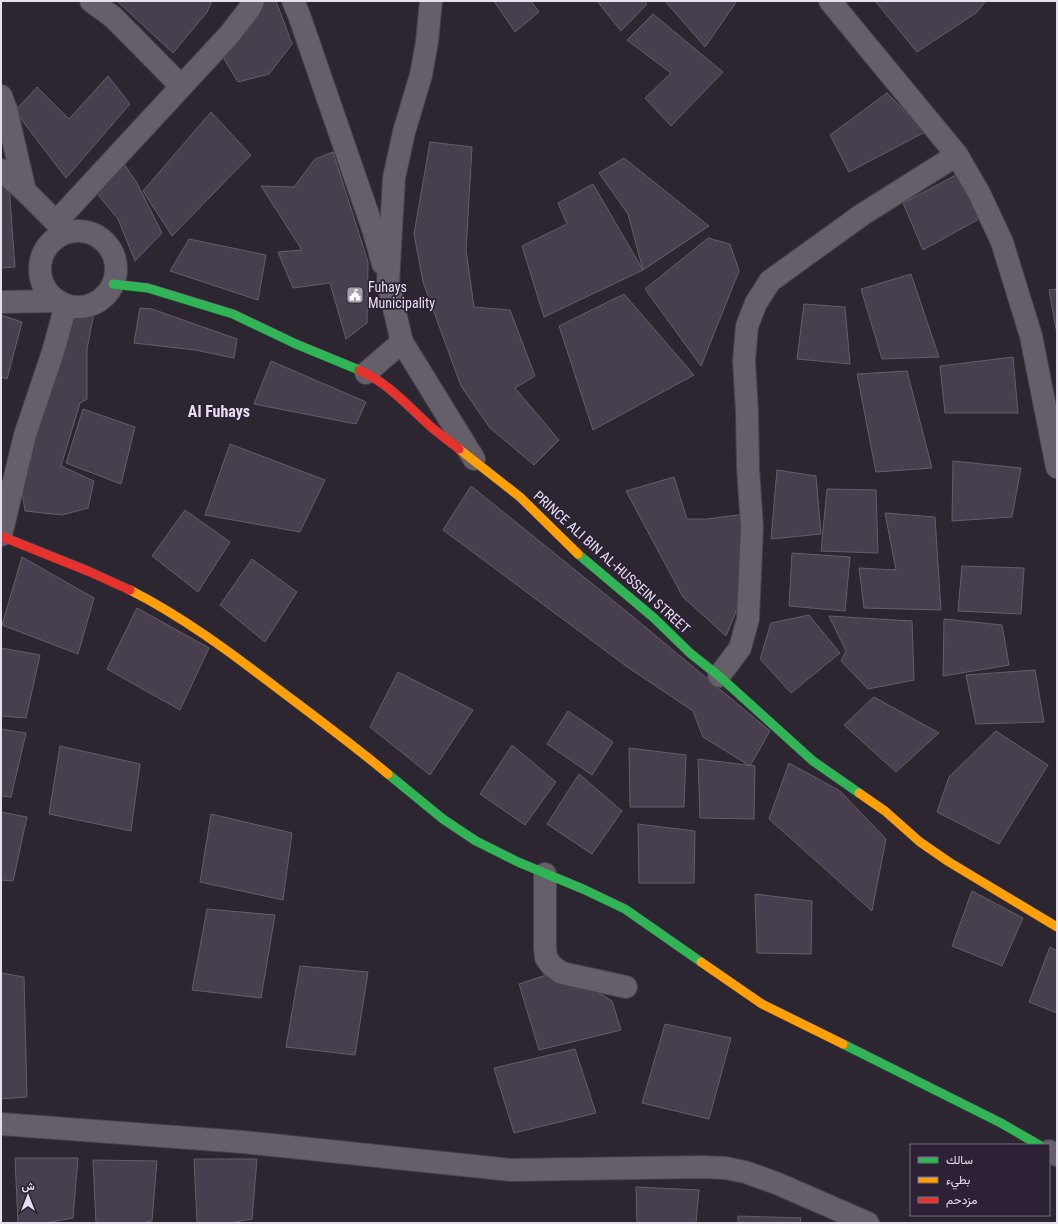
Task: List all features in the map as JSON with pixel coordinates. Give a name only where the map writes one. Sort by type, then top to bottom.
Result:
[{"type":"street","points":[[91,1],[113,17],[181,86]]},
{"type":"street","points":[[62,303],[49,293],[42,282],[40,270],[42,258],[47,247],[56,238],[62,227],[181,86],[229,35],[250,8],[253,1]]},
{"type":"street","points":[[293,1],[374,232],[402,342],[476,462]]},
{"type":"street","points":[[388,283],[394,178],[404,132],[421,75],[427,42],[431,1]]},
{"type":"street","points":[[830,1],[957,154],[979,193],[1002,242],[1031,336],[1057,467]]},
{"type":"street","points":[[1,96],[6,109],[25,190]]},
{"type":"street","points":[[719,676],[740,648],[748,618],[752,527],[744,361],[747,326],[756,303],[770,281],[863,214],[957,154]]},
{"type":"street","points":[[1,170],[25,190],[62,227],[93,234],[106,242],[114,255],[116,269],[113,284],[109,292],[94,304],[76,307],[62,303],[1,302]]},
{"type":"street","name":"PRINCE ALI BIN AL-HUSSEIN STREET","points":[[113,284],[148,288],[233,314],[296,344],[366,373],[398,396],[430,426],[520,497],[584,559],[654,618],[690,652],[813,760],[885,811],[920,842],[949,862],[1057,928]]},
{"type":"street","points":[[62,303],[53,352],[24,435],[1,535],[95,574],[138,594],[173,614],[214,641],[352,744],[457,829],[491,849],[545,874],[603,897],[625,909],[762,1004],[1001,1123],[1037,1144]]},
{"type":"street","points":[[366,373],[402,342]]},
{"type":"street","points":[[545,874],[546,958],[552,966],[562,973],[626,987]]},
{"type":"street","points":[[1,1124],[243,1142],[511,1170],[702,1167],[725,1168],[745,1172],[776,1183],[868,1223]]},
{"type":"building","points":[[117,1],[212,1],[207,12],[173,53]]},
{"type":"building","points":[[264,1],[276,1],[292,44],[269,74],[238,82],[221,54]]},
{"type":"building","points":[[494,1],[531,1],[539,12],[515,32]]},
{"type":"building","points":[[597,1],[645,1],[647,4],[621,31]]},
{"type":"building","points":[[665,1],[737,1],[705,47]]},
{"type":"building","points":[[875,1],[986,1],[976,13],[917,52]]},
{"type":"building","points":[[653,14],[723,72],[671,126],[645,98],[671,73],[627,40]]},
{"type":"building","points":[[108,76],[130,104],[66,178],[15,111],[37,87],[69,119]]},
{"type":"building","points":[[887,93],[925,132],[849,172],[830,135]]},
{"type":"building","points":[[211,112],[251,155],[172,236],[143,191]]},
{"type":"building","points":[[430,142],[472,147],[466,250],[474,307],[510,310],[535,376],[515,388],[559,440],[534,465],[490,428],[461,386],[423,282],[414,234]]},
{"type":"building","points":[[333,152],[368,262],[367,323],[346,339],[330,283],[293,288],[278,252],[302,250],[261,186],[294,187],[315,159]]},
{"type":"building","points":[[624,158],[709,226],[643,270],[628,214],[599,173]]},
{"type":"building","points":[[122,161],[137,183],[162,233],[135,261],[118,219],[95,191]]},
{"type":"building","points":[[958,174],[979,219],[923,250],[903,203]]},
{"type":"building","points":[[1,179],[9,185],[15,267],[1,268]]},
{"type":"building","points":[[593,184],[643,270],[544,317],[522,246],[567,224],[558,203]]},
{"type":"building","points":[[708,238],[730,244],[739,271],[701,366],[645,289]]},
{"type":"building","points":[[189,239],[266,255],[258,300],[170,271]]},
{"type":"building","points":[[911,274],[939,357],[882,359],[861,289]]},
{"type":"building","points":[[1057,289],[1057,334],[1049,290]]},
{"type":"building","points":[[624,294],[694,375],[593,430],[559,326]]},
{"type":"building","points":[[804,304],[845,307],[850,364],[797,359]]},
{"type":"building","points":[[140,308],[152,309],[237,339],[234,358],[195,350],[134,343]]},
{"type":"building","points":[[94,313],[87,349],[87,399],[80,403],[61,466],[94,481],[88,508],[62,515],[25,511],[20,478],[67,317]]},
{"type":"building","points":[[1,315],[22,322],[7,379],[1,377]]},
{"type":"building","points":[[1013,357],[1018,413],[945,413],[940,366]]},
{"type":"building","points":[[271,361],[366,402],[356,424],[254,404]]},
{"type":"building","points":[[907,371],[932,468],[876,472],[857,374]]},
{"type":"building","points":[[83,409],[135,427],[121,484],[66,463]]},
{"type":"building","points":[[230,444],[325,480],[300,532],[205,515]]},
{"type":"building","points":[[953,461],[1021,468],[1012,517],[952,521]]},
{"type":"building","points":[[777,470],[816,476],[821,534],[771,539]]},
{"type":"building","points":[[674,477],[687,519],[707,519],[745,514],[737,609],[726,636],[683,597],[626,491]]},
{"type":"building","points":[[471,486],[626,611],[770,731],[750,766],[703,737],[693,711],[626,666],[443,530]]},
{"type":"building","points":[[827,489],[876,490],[878,553],[821,551]]},
{"type":"building","points":[[185,510],[230,542],[198,592],[152,556]]},
{"type":"building","points":[[885,513],[935,517],[941,610],[864,608],[859,568],[896,570]]},
{"type":"building","points":[[792,553],[850,557],[845,611],[789,606]]},
{"type":"building","points":[[22,557],[94,598],[78,654],[2,625]]},
{"type":"building","points":[[252,559],[297,592],[265,642],[220,605]]},
{"type":"building","points":[[962,566],[1024,568],[1021,614],[958,611]]},
{"type":"building","points":[[137,608],[209,648],[180,710],[107,669]]},
{"type":"building","points":[[809,615],[840,653],[791,693],[760,659],[771,623]]},
{"type":"building","points":[[829,616],[912,621],[914,680],[868,689],[841,661],[846,651]]},
{"type":"building","points":[[944,619],[1002,625],[1009,665],[943,676]]},
{"type":"building","points":[[1,648],[40,655],[26,718],[1,716]]},
{"type":"building","points":[[1035,670],[1044,722],[976,724],[966,675]]},
{"type":"building","points":[[398,672],[473,710],[430,775],[370,727]]},
{"type":"building","points":[[874,697],[939,733],[896,772],[844,725]]},
{"type":"building","points":[[568,711],[613,742],[592,775],[547,744]]},
{"type":"building","points":[[1,729],[26,733],[11,797],[1,796]]},
{"type":"building","points":[[996,731],[1048,765],[999,844],[937,812],[949,777]]},
{"type":"building","points":[[512,745],[556,782],[525,825],[480,794]]},
{"type":"building","points":[[60,746],[140,764],[131,831],[49,814]]},
{"type":"building","points":[[629,748],[686,755],[684,807],[630,807]]},
{"type":"building","points":[[698,759],[755,766],[754,819],[700,818]]},
{"type":"building","points":[[789,763],[840,791],[886,839],[872,911],[769,819]]},
{"type":"building","points":[[579,774],[622,811],[592,854],[547,824]]},
{"type":"building","points":[[1,812],[27,817],[13,881],[1,880]]},
{"type":"building","points":[[211,814],[292,833],[283,900],[200,882]]},
{"type":"building","points":[[638,824],[695,831],[694,883],[639,883]]},
{"type":"building","points":[[972,891],[1023,918],[1002,966],[952,946]]},
{"type":"building","points":[[755,894],[812,901],[811,954],[757,953]]},
{"type":"building","points":[[207,909],[275,915],[261,998],[192,990]]},
{"type":"building","points":[[1050,947],[1057,951],[1057,1013],[1029,1002]]},
{"type":"building","points":[[300,966],[368,972],[355,1055],[286,1047]]},
{"type":"building","points":[[1,973],[24,977],[27,1097],[1,1099]]},
{"type":"building","points":[[549,974],[591,988],[612,1001],[621,1030],[539,1050],[519,984]]},
{"type":"building","points":[[665,1024],[731,1038],[709,1119],[642,1103]]},
{"type":"building","points":[[575,1049],[596,1113],[514,1133],[494,1068]]},
{"type":"building","points":[[15,1158],[78,1158],[73,1218],[45,1223],[18,1223]]},
{"type":"building","points":[[194,1159],[257,1159],[252,1219],[229,1223],[197,1223]]},
{"type":"building","points":[[93,1160],[157,1161],[152,1221],[139,1223],[96,1223]]},
{"type":"building","points":[[636,1187],[699,1190],[696,1223],[637,1223]]},
{"type":"building","points":[[738,1216],[801,1218],[800,1223],[738,1223]]},
{"type":"traffic: fast","points":[[113,284],[148,288],[233,314],[296,344],[359,370]]},
{"type":"traffic: fast","points":[[578,554],[654,618],[690,653],[719,676],[813,761],[859,793]]},
{"type":"traffic: fast","points":[[388,774],[443,819],[476,841],[518,862],[583,889],[625,909],[701,962]]},
{"type":"traffic: fast","points":[[843,1044],[1001,1123],[1037,1144]]},
{"type":"traffic: slow","points":[[459,449],[520,497],[578,554]]},
{"type":"traffic: slow","points":[[130,590],[150,600],[224,648],[333,730],[388,774]]},
{"type":"traffic: slow","points":[[859,793],[885,811],[920,842],[949,862],[1057,927]]},
{"type":"traffic: slow","points":[[701,962],[762,1004],[843,1044]]},
{"type":"traffic: jam","points":[[359,370],[379,381],[388,388],[433,429],[459,449]]},
{"type":"traffic: jam","points":[[1,536],[88,571],[130,590]]},
{"type":"place","name":"Fuhays Municipality","points":[[355,295]]},
{"type":"district","name":"Al Fuhays","points":[[219,411]]}]
